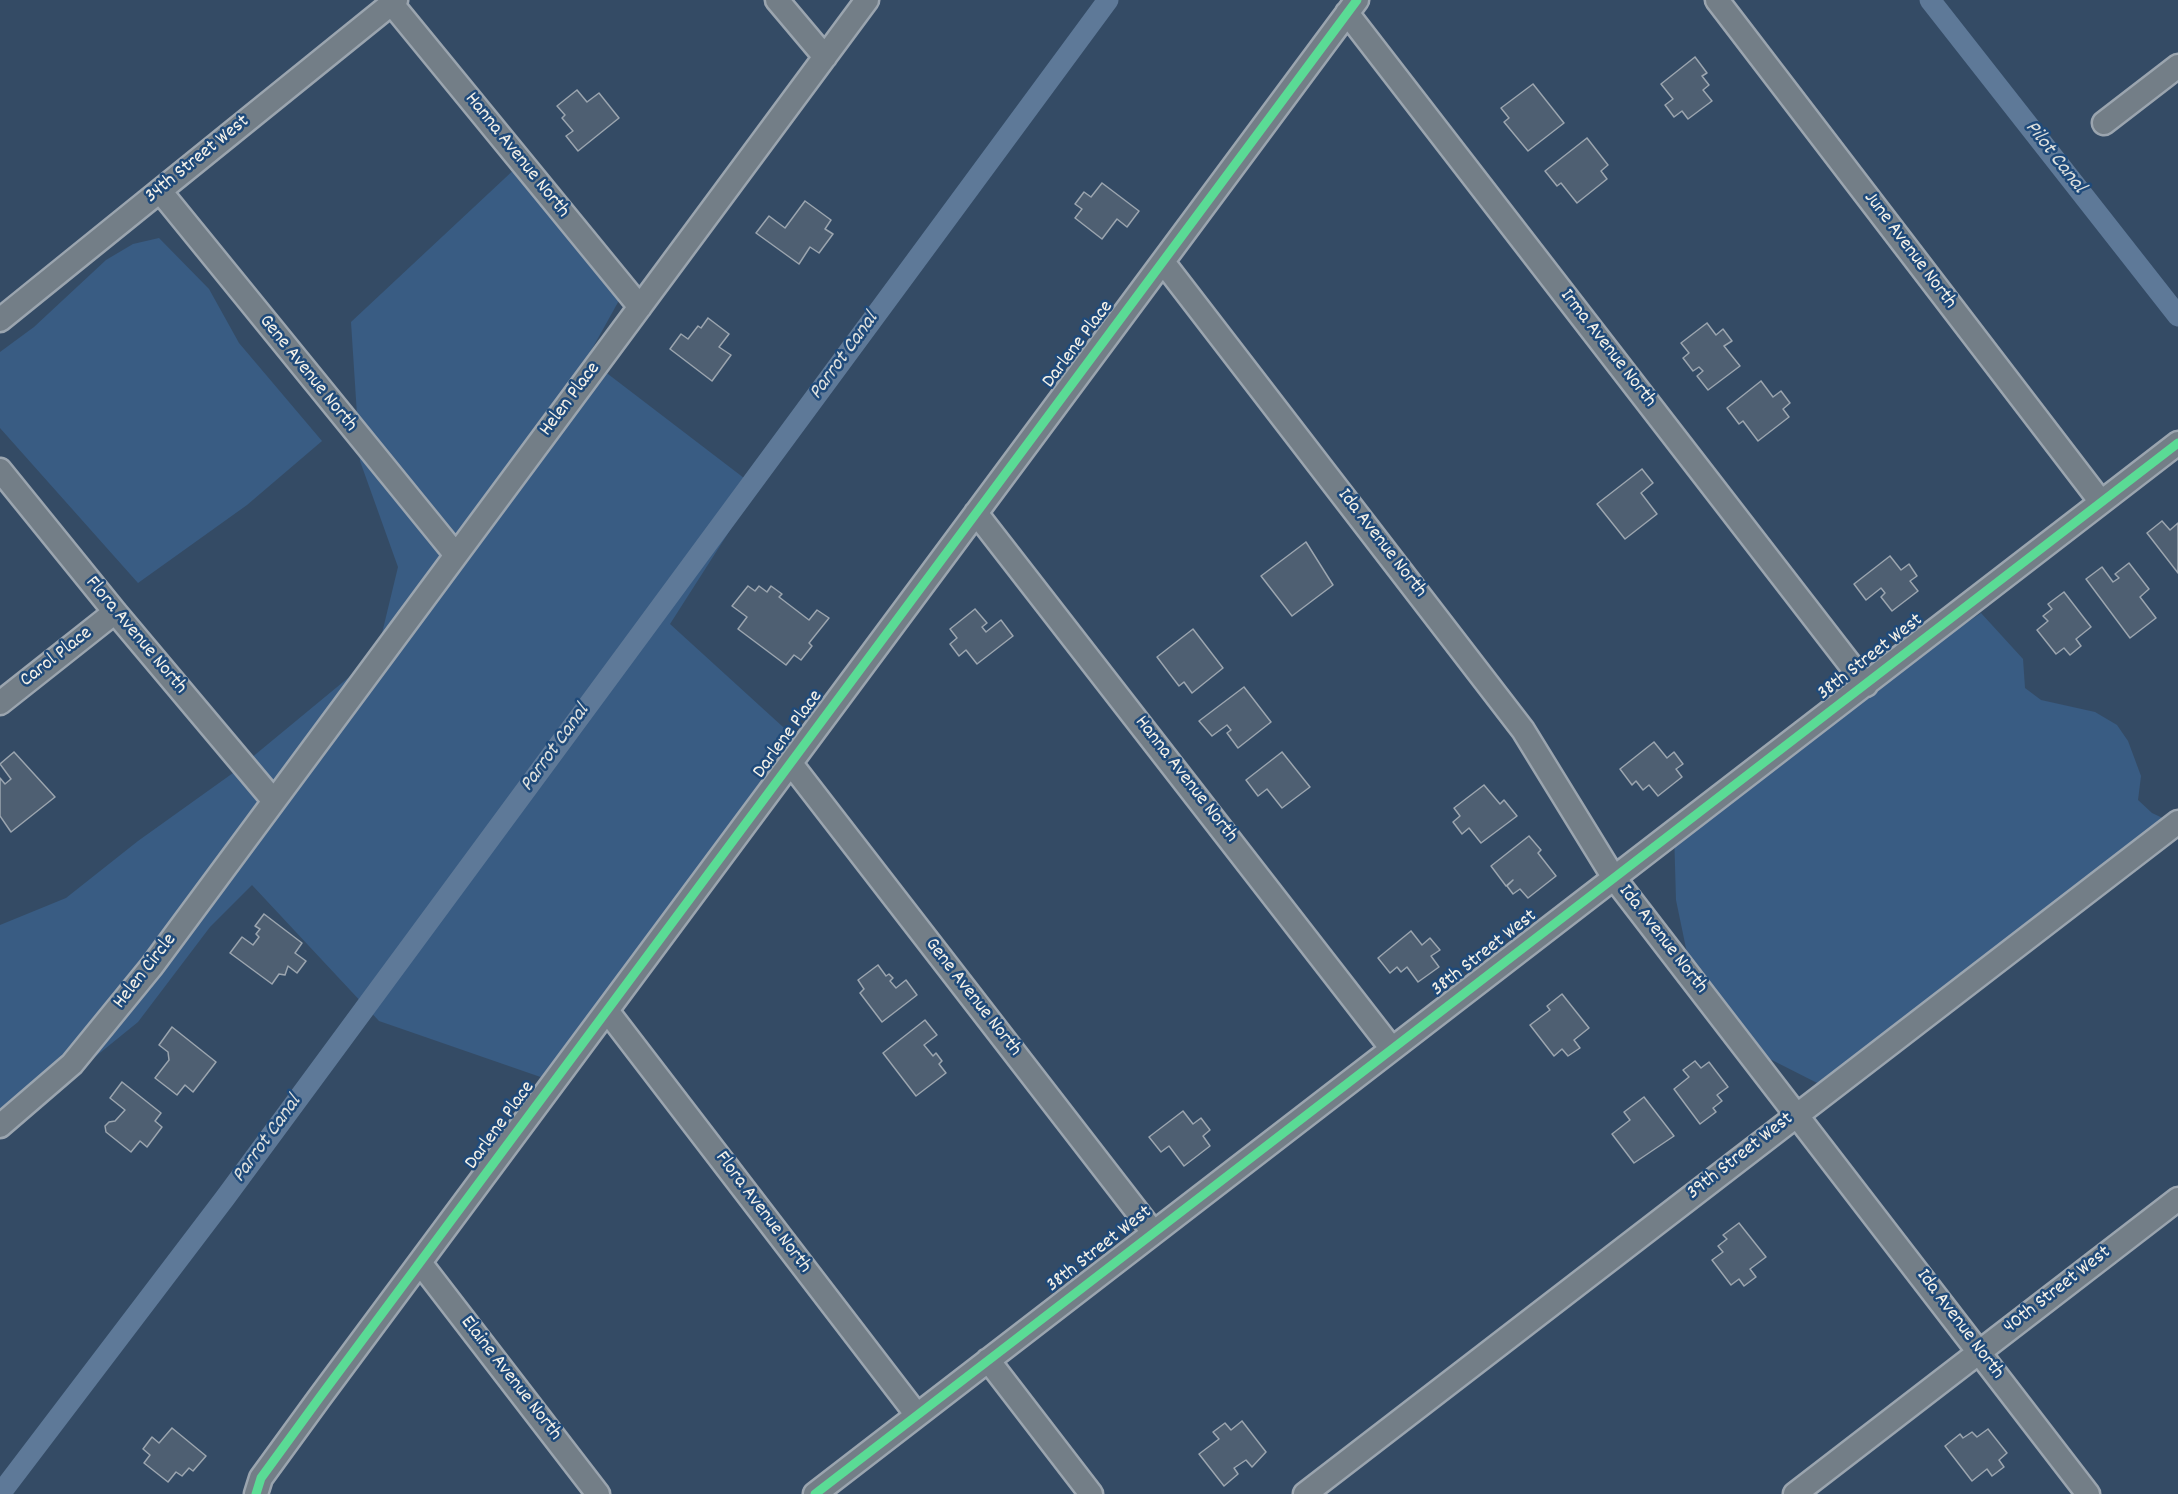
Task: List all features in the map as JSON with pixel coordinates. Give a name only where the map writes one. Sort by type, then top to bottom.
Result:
[{"type":"street","points":[[777,0],[825,57]]},
{"type":"street","name":"Helen Place","points":[[273,800],[867,0]]},
{"type":"street","name":"June Avenue North","points":[[1717,0],[2101,502]]},
{"type":"street","name":"34th Street West","points":[[0,321],[394,2]]},
{"type":"street","name":"Hanna Avenue North","points":[[394,2],[640,307]]},
{"type":"street","name":"Darlene Place","points":[[256,1494],[261,1478],[1352,7]]},
{"type":"street","name":"Irma Avenue North","points":[[1352,7],[1866,685]]},
{"type":"street","points":[[2104,123],[2178,66]]},
{"type":"street","name":"Gene Avenue North","points":[[160,191],[456,555]]},
{"type":"street","name":"Ida Avenue North","points":[[1163,262],[1522,730],[1614,878],[2088,1494]]},
{"type":"street","name":"38th Street West","points":[[815,1494],[2178,443]]},
{"type":"street","name":"Flora Avenue North","points":[[0,470],[115,612],[273,800]]},
{"type":"street","name":"Hanna Avenue North","points":[[976,513],[1392,1049]]},
{"type":"street","name":"Carol Place","points":[[0,703],[115,612]]},
{"type":"street","name":"Gene Avenue North","points":[[792,765],[1153,1232]]},
{"type":"street","name":"Helen Circle","points":[[0,1126],[72,1064],[113,1015],[273,800]]},
{"type":"street","name":"39th Street West","points":[[1305,1494],[2178,822]]},
{"type":"street","name":"Flora Avenue North","points":[[608,1012],[917,1415]]},
{"type":"street","name":"40th Street West","points":[[1795,1494],[2178,1199]]},
{"type":"street","name":"Elaine Avenue North","points":[[421,1264],[598,1494]]},
{"type":"street","points":[[988,1359],[1091,1494]]},
{"type":"shaded area","points":[[519,165],[632,277],[587,358],[757,488],[670,624],[794,737],[555,1082],[379,1021],[252,885],[210,927],[138,1022],[0,1134],[0,925],[66,898],[138,841],[233,773],[377,654],[398,567],[360,461],[351,322]]},
{"type":"shaded area","points":[[159,238],[209,289],[239,343],[322,441],[247,505],[138,583],[0,428],[0,352],[34,327],[106,260],[133,244]]},
{"type":"shaded area","points":[[1981,613],[2023,659],[2025,688],[2041,700],[2095,712],[2117,725],[2128,741],[2141,776],[2138,800],[2152,813],[2171,822],[1833,1091],[1762,1055],[1709,999],[1687,953],[1676,900],[1674,830],[1856,698]]},
{"type":"building","points":[[1695,57],[1707,73],[1702,76],[1709,85],[1703,90],[1712,101],[1688,119],[1682,111],[1674,117],[1665,105],[1673,99],[1661,84]]},
{"type":"building","points":[[1533,84],[1564,123],[1528,151],[1504,122],[1509,118],[1501,108]]},
{"type":"building","points":[[577,90],[587,102],[599,93],[619,118],[578,151],[566,136],[573,131],[562,118],[565,115],[557,106]]},
{"type":"building","points":[[1587,138],[1608,165],[1601,171],[1607,179],[1577,203],[1561,183],[1557,186],[1545,171]]},
{"type":"building","points":[[1102,183],[1139,211],[1127,227],[1117,219],[1102,239],[1075,218],[1082,209],[1075,204],[1084,192],[1091,197]]},
{"type":"building","points":[[805,201],[831,220],[825,229],[833,234],[819,253],[810,247],[799,264],[756,233],[769,216],[785,228]]},
{"type":"building","points":[[708,318],[729,334],[719,347],[731,355],[712,381],[670,349],[681,334],[688,339],[698,326],[701,328]]},
{"type":"building","points":[[1707,323],[1716,335],[1723,329],[1732,341],[1724,346],[1740,366],[1708,390],[1697,376],[1703,371],[1699,367],[1693,371],[1683,358],[1689,353],[1681,343]]},
{"type":"building","points":[[1761,381],[1773,397],[1781,391],[1790,403],[1783,409],[1789,417],[1758,441],[1743,421],[1739,424],[1727,408]]},
{"type":"building","points":[[1642,469],[1653,483],[1641,493],[1657,514],[1625,539],[1597,504]]},
{"type":"building","points":[[2162,521],[2170,530],[2178,523],[2178,573],[2147,533]]},
{"type":"building","points":[[1306,542],[1333,585],[1292,616],[1261,576]]},
{"type":"building","points":[[1890,556],[1901,570],[1909,564],[1917,576],[1910,581],[1918,591],[1892,611],[1881,597],[1885,593],[1881,588],[1866,600],[1854,584]]},
{"type":"building","points":[[2129,563],[2149,589],[2140,597],[2156,618],[2130,638],[2086,579],[2102,567],[2113,582],[2119,578],[2115,574]]},
{"type":"building","points":[[748,586],[755,591],[759,586],[767,592],[771,586],[782,594],[779,597],[809,620],[817,610],[829,618],[809,643],[812,646],[801,660],[794,655],[786,665],[738,629],[747,617],[732,606]]},
{"type":"building","points":[[2064,592],[2091,627],[2076,639],[2081,646],[2070,655],[2064,648],[2056,654],[2037,630],[2048,621],[2043,616],[2052,609],[2048,604]]},
{"type":"building","points":[[975,609],[987,623],[982,627],[986,632],[1001,620],[1013,636],[977,664],[966,650],[959,656],[950,644],[957,638],[950,629]]},
{"type":"building","points":[[1193,629],[1223,668],[1192,693],[1184,682],[1179,686],[1157,657]]},
{"type":"building","points":[[1244,687],[1271,722],[1238,748],[1227,733],[1231,730],[1227,725],[1212,736],[1199,721]]},
{"type":"building","points":[[1654,742],[1667,758],[1674,752],[1683,764],[1676,769],[1682,777],[1658,796],[1649,785],[1643,790],[1636,781],[1632,785],[1620,769]]},
{"type":"building","points":[[14,752],[55,797],[11,832],[0,816],[0,778],[5,784],[11,779],[0,764]]},
{"type":"building","points":[[1282,752],[1310,787],[1282,808],[1267,789],[1258,796],[1246,780]]},
{"type":"building","points":[[1484,785],[1500,804],[1504,800],[1517,816],[1481,843],[1469,828],[1462,834],[1453,822],[1460,816],[1454,808]]},
{"type":"building","points":[[1529,836],[1541,850],[1538,853],[1556,876],[1528,898],[1520,889],[1513,894],[1507,886],[1513,880],[1506,886],[1491,866]]},
{"type":"building","points":[[264,914],[302,943],[295,953],[306,961],[297,973],[288,966],[285,975],[279,974],[272,984],[230,953],[242,937],[253,945],[259,937],[256,934],[260,929],[255,926]]},
{"type":"building","points":[[1411,931],[1422,945],[1430,938],[1440,950],[1431,956],[1439,967],[1418,982],[1407,967],[1401,972],[1397,967],[1390,973],[1378,958]]},
{"type":"building","points":[[878,965],[886,976],[889,974],[893,978],[890,981],[896,988],[906,980],[917,995],[882,1022],[860,993],[864,989],[858,980]]},
{"type":"building","points":[[1562,994],[1589,1028],[1574,1040],[1580,1048],[1568,1056],[1562,1049],[1554,1056],[1530,1025],[1550,1010],[1547,1006]]},
{"type":"building","points":[[925,1020],[937,1035],[924,1045],[933,1056],[936,1053],[942,1061],[939,1064],[946,1073],[916,1096],[883,1053]]},
{"type":"building","points":[[172,1027],[216,1062],[193,1092],[185,1085],[177,1095],[155,1078],[169,1060],[168,1052],[159,1045]]},
{"type":"building","points":[[1695,1061],[1701,1068],[1709,1062],[1728,1087],[1717,1095],[1722,1101],[1713,1108],[1716,1112],[1700,1124],[1674,1089],[1689,1077],[1683,1070]]},
{"type":"building","points":[[122,1082],[161,1113],[155,1121],[162,1127],[147,1147],[140,1141],[131,1152],[106,1132],[105,1126],[115,1121],[125,1110],[110,1098]]},
{"type":"building","points":[[1644,1097],[1674,1136],[1634,1163],[1612,1134],[1630,1120],[1624,1112]]},
{"type":"building","points":[[1183,1111],[1193,1124],[1201,1118],[1210,1130],[1203,1136],[1210,1146],[1184,1166],[1169,1146],[1161,1152],[1149,1137]]},
{"type":"building","points":[[1739,1223],[1766,1257],[1750,1269],[1756,1277],[1744,1286],[1739,1279],[1731,1285],[1712,1260],[1723,1252],[1718,1246],[1727,1239],[1723,1235]]},
{"type":"building","points":[[1242,1421],[1266,1452],[1252,1467],[1246,1460],[1234,1468],[1238,1474],[1224,1486],[1199,1454],[1219,1439],[1213,1432],[1225,1423],[1231,1430]]},
{"type":"building","points":[[172,1428],[206,1456],[193,1471],[189,1468],[182,1476],[176,1472],[168,1482],[144,1463],[150,1455],[143,1449],[152,1437],[159,1443]]},
{"type":"building","points":[[1988,1429],[2007,1453],[1999,1460],[2004,1467],[1992,1476],[1987,1469],[1972,1481],[1945,1446],[1960,1434],[1963,1438],[1972,1432],[1977,1437]]},
{"type":"waterway","name":"Parrot Canal","points":[[0,1494],[225,1198],[1108,0]]},
{"type":"waterway","name":"Pilot Canal","points":[[1930,0],[2178,316]]},
{"type":"cycle path","points":[[256,1494],[261,1478],[320,1397],[1357,0]]},
{"type":"cycle path","points":[[815,1494],[2178,443]]}]
